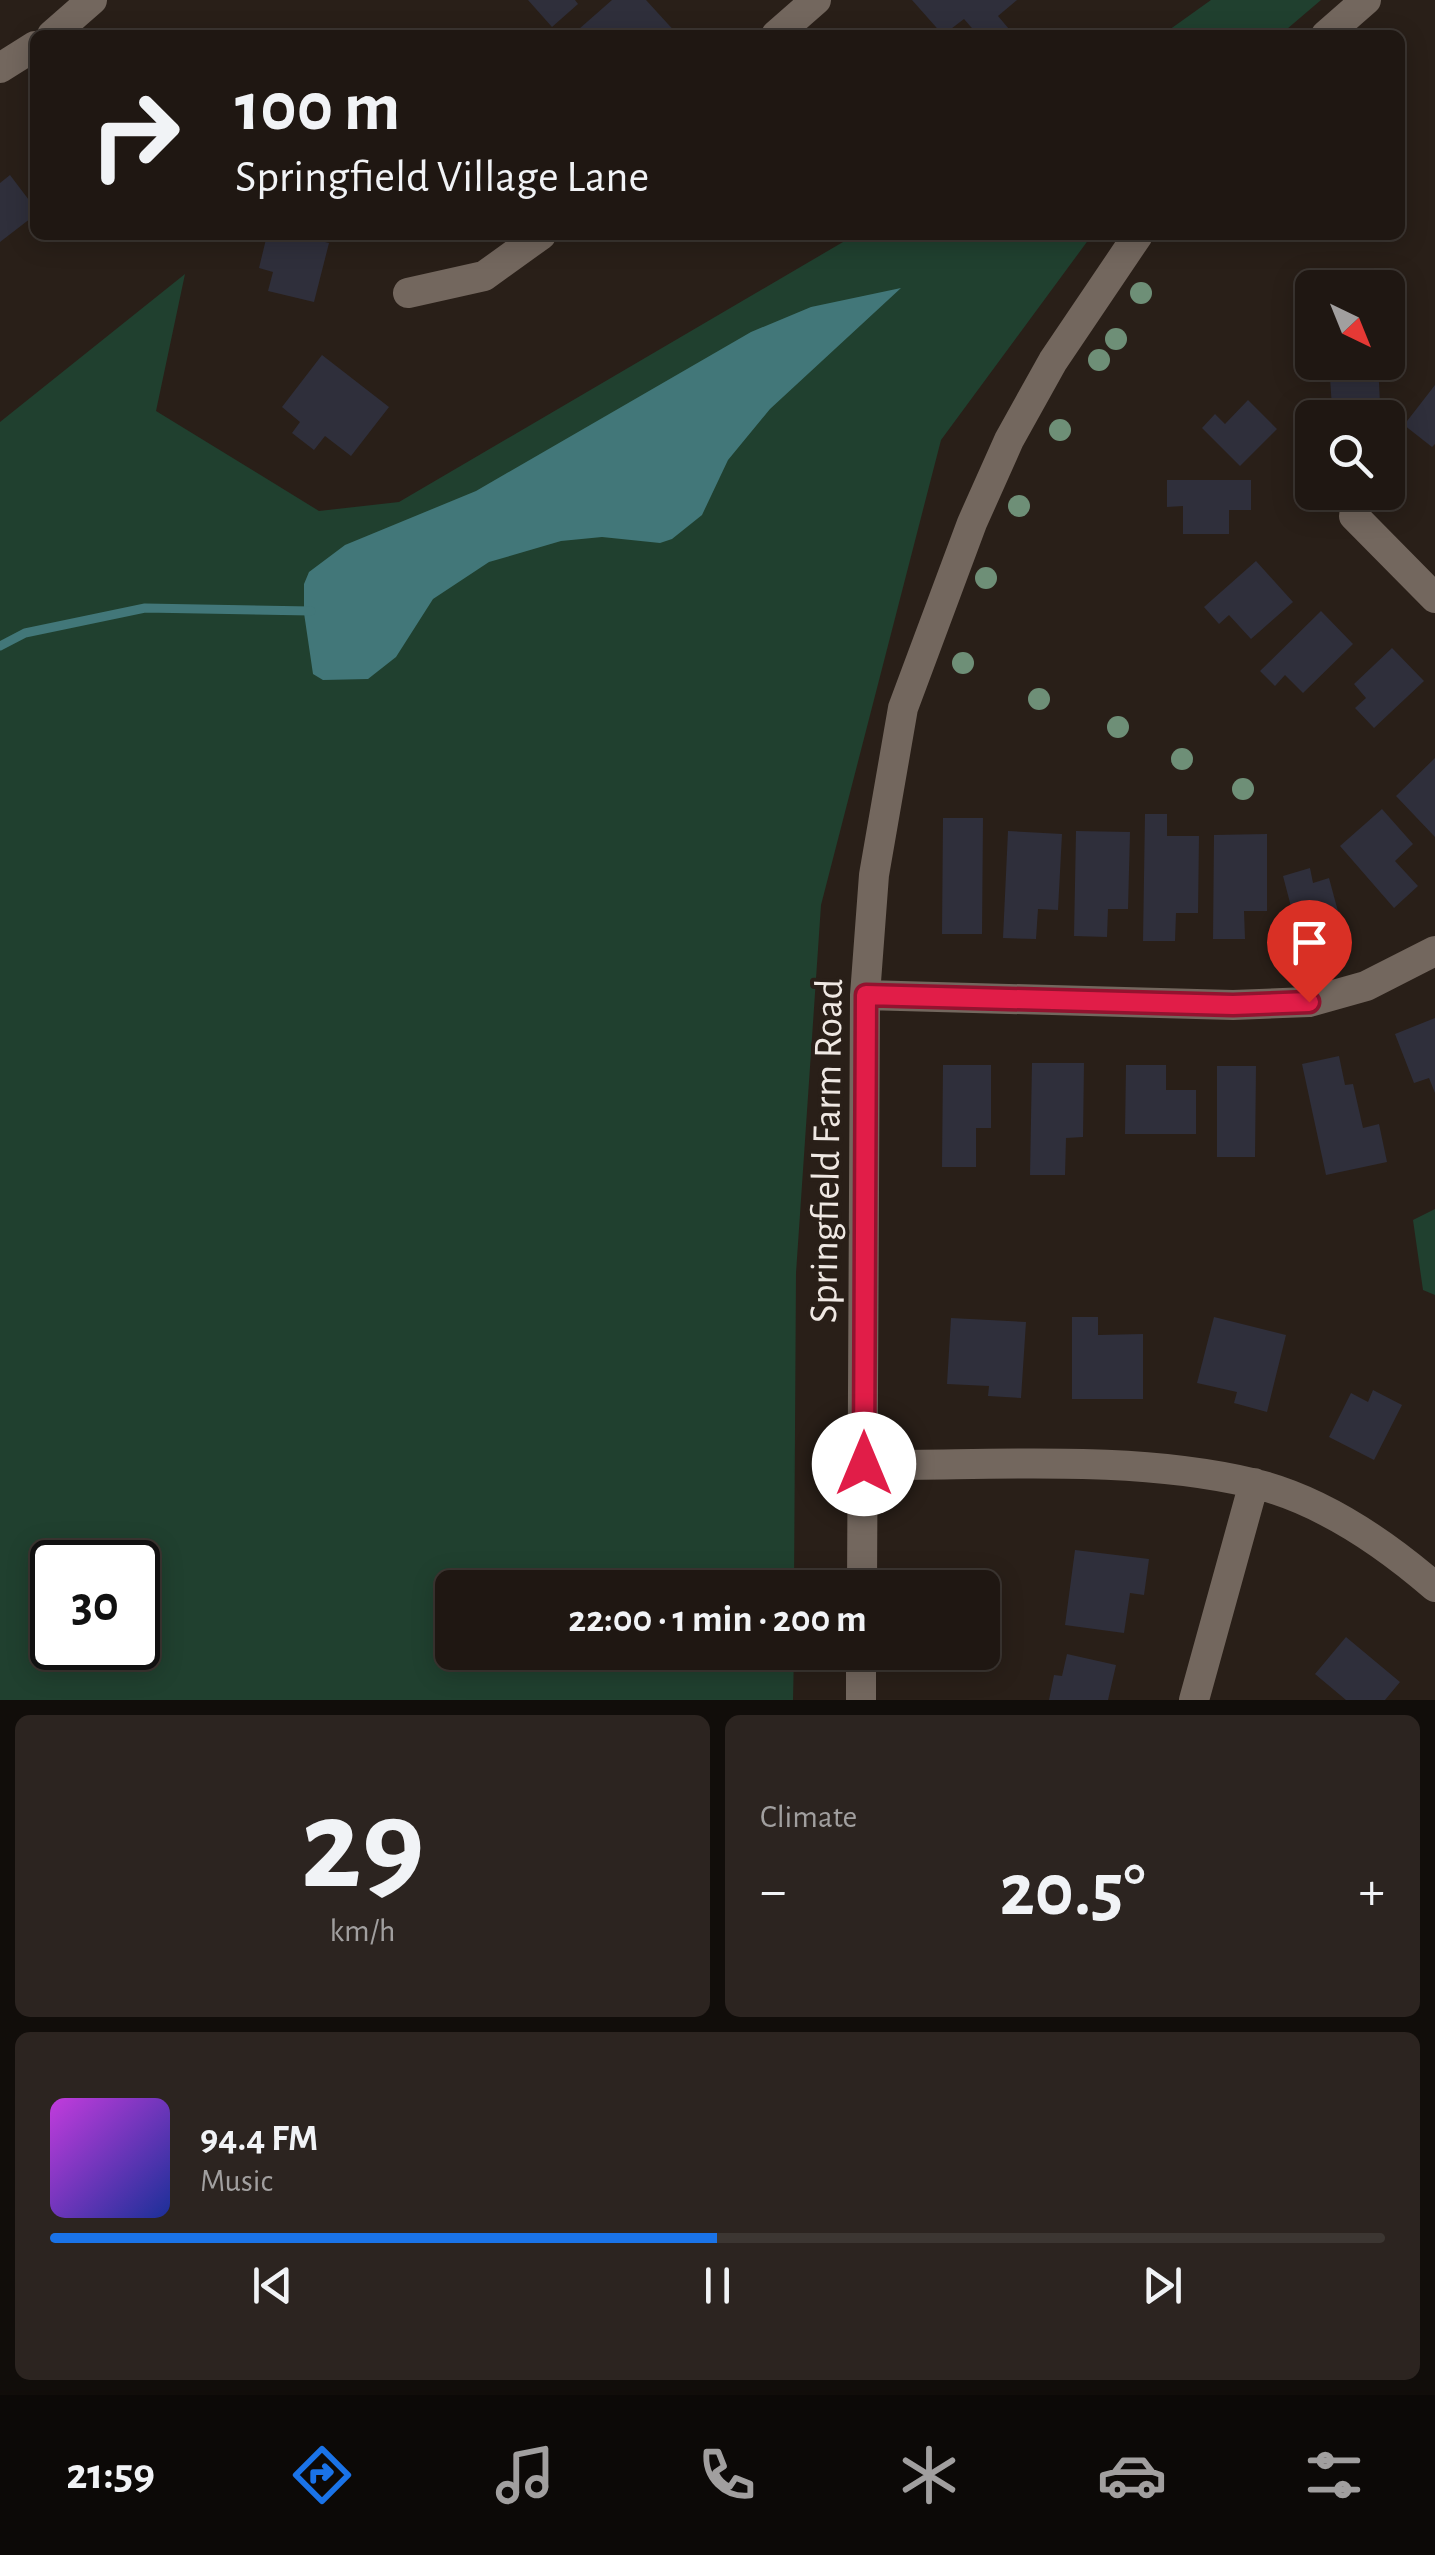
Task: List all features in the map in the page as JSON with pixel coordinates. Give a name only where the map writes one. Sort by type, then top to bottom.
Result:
[{"type":"street","points":[[58,30],[92,0]]},
{"type":"street","points":[[782,30],[816,0]]},
{"type":"street","points":[[1332,30],[1366,0]]},
{"type":"street","points":[[0,68],[30,49]]},
{"type":"street","points":[[408,292],[484,276],[534,240]]},
{"type":"street","name":"Springfield Farm Road","points":[[862,1570],[866,995],[874,875],[903,708],[972,523],[1010,440],[1053,360],[1135,240]]},
{"type":"street","points":[[1354,516],[1435,598]]},
{"type":"street","points":[[866,995],[1233,1005],[1309,1002],[1366,986],[1435,951]]},
{"type":"street","points":[[864,1464],[1139,1468],[1254,1483],[1353,1526],[1435,1587]]},
{"type":"street","points":[[1194,1700],[1254,1483]]},
{"type":"street","points":[[860,1700],[861,1670]]},
{"type":"green space","points":[[1211,0],[1321,0],[1286,30],[1169,30]]},
{"type":"green space","points":[[846,240],[1088,240],[941,440],[821,905],[796,1273],[794,1570],[435,1570],[435,1670],[794,1670],[793,1700],[0,1700],[0,422],[185,274],[156,411],[319,511],[399,502]]},
{"type":"green space","points":[[1435,1209],[1435,1295],[1423,1290],[1413,1220]]},
{"type":"water","points":[[901,288],[770,409],[728,460],[702,515],[672,539],[660,543],[602,537],[561,541],[489,562],[433,599],[396,657],[368,679],[323,680],[313,674],[304,584],[309,572],[345,545],[476,491],[751,332],[811,307]]},
{"type":"building","points":[[528,0],[575,0],[578,4],[552,27]]},
{"type":"building","points":[[612,0],[646,0],[673,30],[580,30]]},
{"type":"building","points":[[912,0],[1017,0],[998,16],[1008,30],[974,30],[964,19],[950,30],[939,30]]},
{"type":"building","points":[[10,175],[30,201],[30,219],[0,242],[0,183]]},
{"type":"building","points":[[266,240],[329,243],[314,302],[268,291],[273,272],[259,268]]},
{"type":"building","points":[[322,355],[389,407],[351,456],[325,436],[314,450],[292,433],[300,422],[282,407]]},
{"type":"building","points":[[1330,380],[1379,380],[1380,400],[1331,400]]},
{"type":"building","points":[[1435,385],[1435,444],[1432,447],[1405,424]]},
{"type":"building","points":[[1248,400],[1277,429],[1240,466],[1202,428],[1215,414],[1225,424]]},
{"type":"building","points":[[1167,480],[1251,480],[1251,510],[1229,510],[1229,534],[1183,534],[1183,506],[1167,507]]},
{"type":"building","points":[[1256,561],[1293,602],[1251,639],[1229,615],[1219,624],[1204,607]]},
{"type":"building","points":[[1321,611],[1353,644],[1303,693],[1285,675],[1275,686],[1260,671]]},
{"type":"building","points":[[1392,648],[1424,681],[1374,728],[1355,708],[1366,698],[1354,684]]},
{"type":"building","points":[[1435,758],[1435,837],[1396,796]]},
{"type":"building","points":[[1382,809],[1413,844],[1395,861],[1418,886],[1394,908],[1340,846]]},
{"type":"building","points":[[1145,814],[1167,814],[1167,836],[1199,836],[1198,913],[1176,913],[1175,941],[1143,941]]},
{"type":"building","points":[[943,818],[983,818],[982,934],[942,934]]},
{"type":"building","points":[[1008,831],[1062,834],[1058,910],[1038,909],[1036,939],[1003,938]]},
{"type":"building","points":[[1076,831],[1130,832],[1128,909],[1108,909],[1107,937],[1074,936]]},
{"type":"building","points":[[1267,834],[1267,911],[1244,911],[1245,939],[1213,939],[1214,835]]},
{"type":"building","points":[[1310,868],[1313,883],[1329,878],[1343,930],[1300,941],[1283,876]]},
{"type":"building","points":[[1435,1018],[1435,1093],[1429,1078],[1414,1083],[1395,1034]]},
{"type":"building","points":[[1339,1056],[1345,1085],[1353,1084],[1363,1128],[1379,1124],[1387,1162],[1326,1175],[1302,1064]]},
{"type":"building","points":[[1032,1063],[1084,1063],[1083,1137],[1066,1138],[1065,1175],[1030,1175]]},
{"type":"building","points":[[943,1065],[991,1065],[991,1128],[976,1128],[976,1167],[942,1167]]},
{"type":"building","points":[[1126,1065],[1166,1065],[1166,1090],[1196,1090],[1196,1134],[1125,1134]]},
{"type":"building","points":[[1217,1066],[1256,1066],[1255,1157],[1217,1157]]},
{"type":"building","points":[[1072,1317],[1098,1317],[1098,1335],[1143,1334],[1143,1399],[1072,1399]]},
{"type":"building","points":[[1214,1317],[1286,1335],[1267,1412],[1234,1403],[1237,1392],[1197,1383]]},
{"type":"building","points":[[951,1318],[1026,1322],[1021,1398],[988,1396],[989,1386],[947,1384]]},
{"type":"building","points":[[1373,1390],[1402,1405],[1374,1460],[1329,1437],[1351,1393],[1368,1402]]},
{"type":"building","points":[[1075,1550],[1149,1559],[1144,1595],[1130,1593],[1124,1633],[1065,1625]]},
{"type":"building","points":[[1346,1637],[1400,1682],[1385,1700],[1346,1700],[1315,1674]]},
{"type":"building","points":[[1067,1654],[1116,1665],[1108,1700],[1049,1700],[1054,1675],[1062,1676]]},
{"type":"waterway","points":[[0,646],[25,633],[145,608],[311,611]]},
{"type":"route","points":[[864,1464],[866,995],[1233,1005],[1309,1002]]}]
